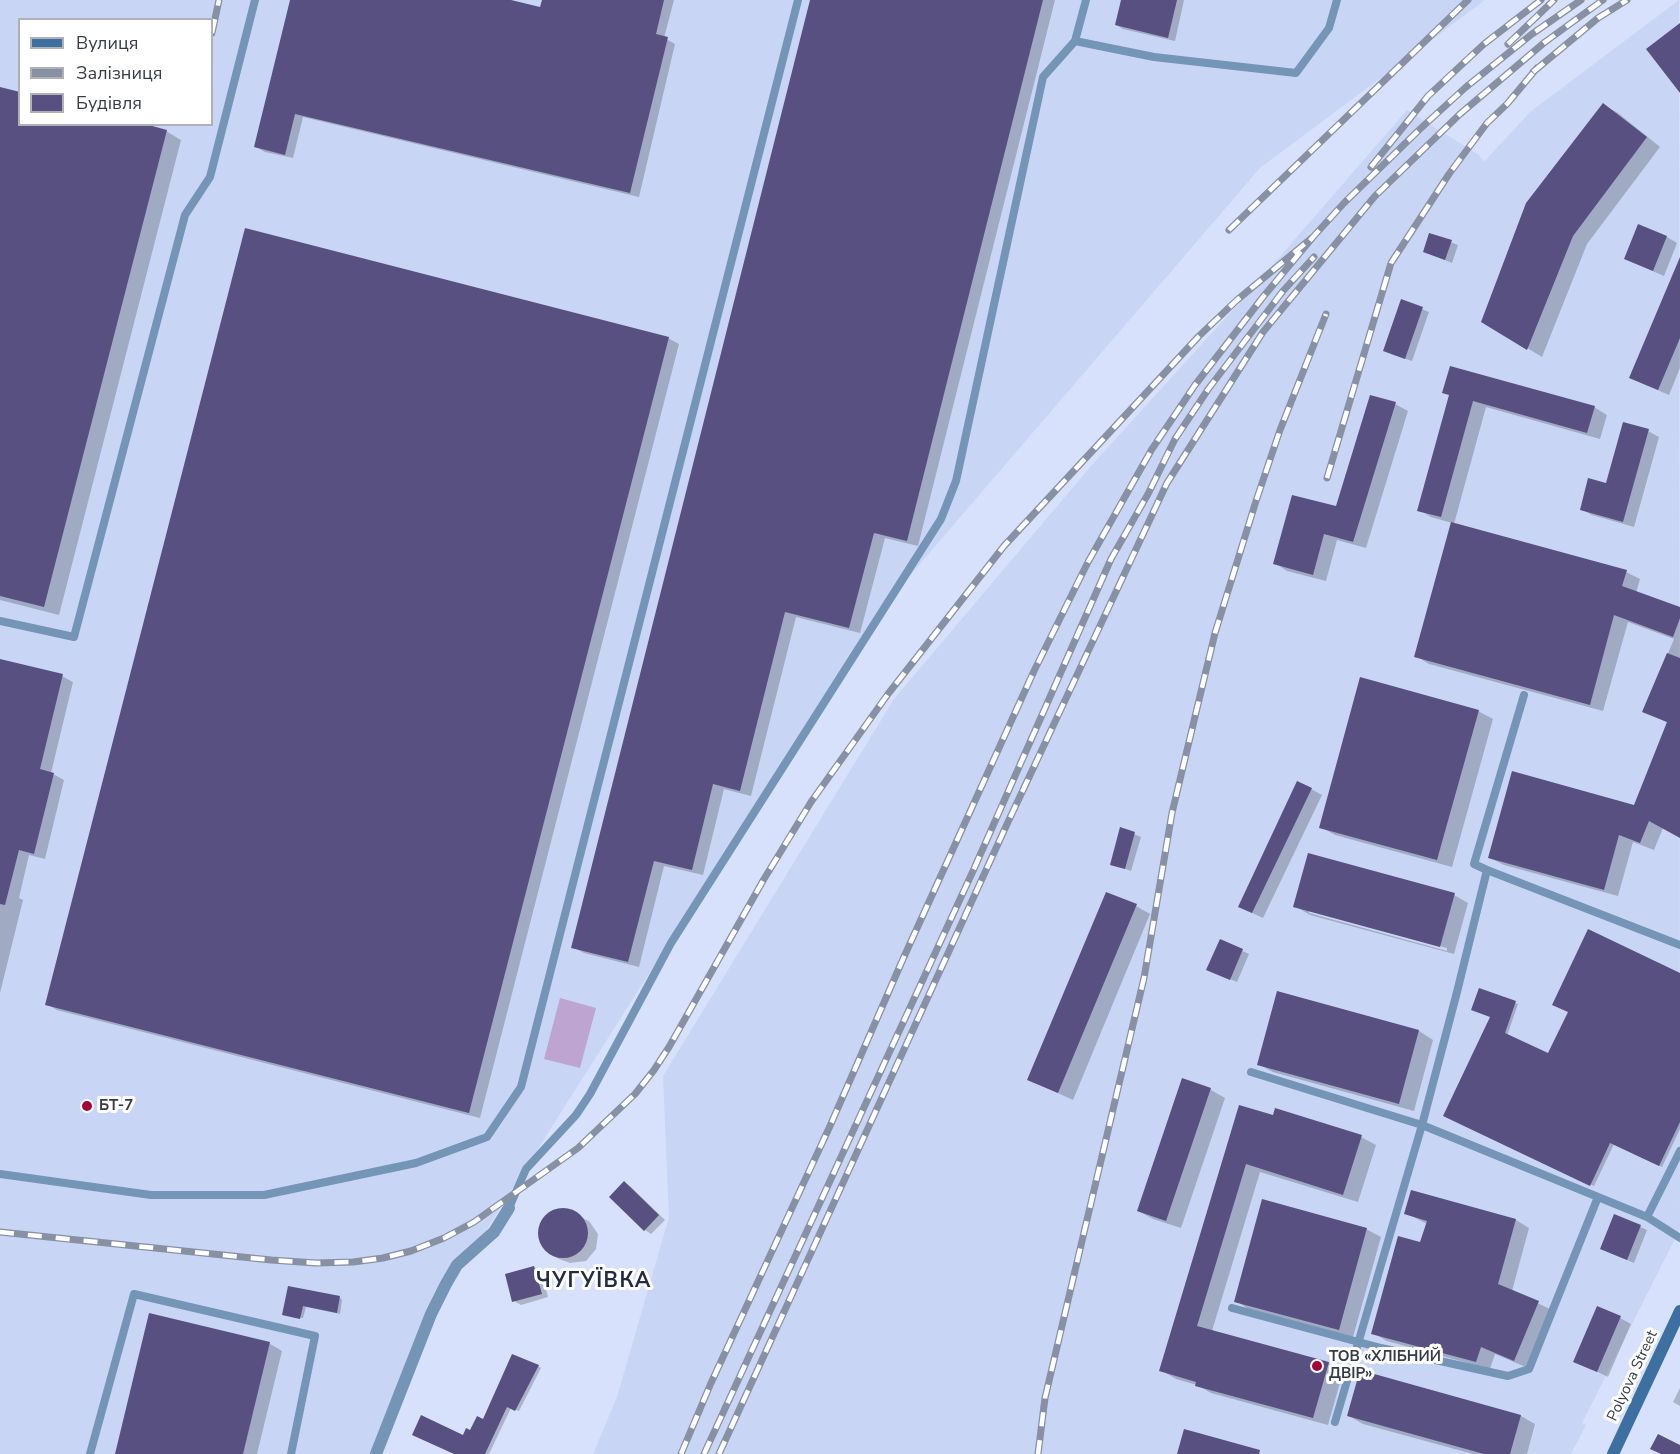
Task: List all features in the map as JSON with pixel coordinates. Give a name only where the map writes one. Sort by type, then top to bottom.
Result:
[{"type":"main road","name":"Polyova Street","points":[[1612,1454],[1680,1311]]},
{"type":"street","points":[[376,1454],[446,1284],[458,1266],[494,1232],[509,1208]]},
{"type":"lane","points":[[0,621],[74,637],[186,214],[210,177],[255,0]]},
{"type":"lane","points":[[0,1174],[152,1195],[264,1195],[416,1163],[477,1141],[487,1137],[510,1104],[521,1087],[798,0]]},
{"type":"lane","points":[[509,1208],[526,1169],[576,1115],[590,1094],[671,943],[941,519],[956,480],[1043,77],[1075,41],[1086,0]]},
{"type":"lane","points":[[1075,41],[1154,57],[1296,73],[1329,28],[1336,0]]},
{"type":"lane","points":[[1524,695],[1474,864],[1680,945]]},
{"type":"lane","points":[[1335,1422],[1422,1125],[1487,870]]},
{"type":"lane","points":[[1251,1072],[1422,1125],[1647,1217],[1680,1238]]},
{"type":"lane","points":[[1647,1217],[1680,1151]]},
{"type":"lane","points":[[1232,1308],[1359,1342],[1508,1376],[1529,1369],[1599,1197]]},
{"type":"lane","points":[[90,1454],[134,1294],[315,1336],[291,1454]]},
{"type":"shaded area","points":[[0,0],[1485,0],[1260,168],[877,614],[428,1322],[376,1454],[0,1454]]},
{"type":"shaded area","points":[[1679,0],[1680,1229],[1582,1423],[1586,1425],[1571,1454],[593,1454],[617,1397],[669,1217],[663,1076],[894,699],[1091,466],[1250,291],[1407,110],[1479,155],[1484,162],[1530,112]]},
{"type":"shaded area","points":[[560,998],[596,1008],[580,1068],[544,1059]]},
{"type":"building","points":[[290,0],[511,0],[540,7],[542,0],[664,0],[656,34],[668,37],[630,193],[295,114],[285,155],[254,147]]},
{"type":"building","points":[[810,0],[1043,0],[907,541],[874,533],[849,628],[785,612],[740,791],[713,784],[692,870],[654,861],[628,962],[571,948]]},
{"type":"building","points":[[1121,0],[1177,0],[1168,38],[1115,25]]},
{"type":"building","points":[[1680,23],[1680,93],[1646,49]]},
{"type":"building","points":[[0,87],[18,92],[18,126],[152,126],[167,130],[44,607],[0,596]]},
{"type":"building","points":[[1603,103],[1647,137],[1573,236],[1527,350],[1481,322],[1526,203]]},
{"type":"building","points":[[1638,224],[1667,236],[1653,271],[1624,259]]},
{"type":"building","points":[[245,228],[669,337],[469,1113],[45,1005]]},
{"type":"building","points":[[1429,233],[1452,240],[1445,260],[1423,252]]},
{"type":"building","points":[[1680,257],[1680,338],[1658,390],[1629,378]]},
{"type":"building","points":[[1401,299],[1423,307],[1405,359],[1383,351]]},
{"type":"building","points":[[1450,366],[1595,406],[1587,433],[1473,401],[1441,517],[1417,511],[1449,395],[1442,393]]},
{"type":"building","points":[[1370,395],[1396,402],[1353,542],[1324,534],[1313,575],[1273,564],[1292,495],[1336,506]]},
{"type":"building","points":[[1623,422],[1649,429],[1623,522],[1580,510],[1588,478],[1606,483]]},
{"type":"building","points":[[1451,522],[1627,570],[1622,586],[1680,607],[1680,618],[1673,637],[1614,615],[1590,705],[1414,657]]},
{"type":"building","points":[[1667,653],[1680,658],[1680,838],[1649,821],[1640,843],[1619,835],[1604,890],[1488,858],[1512,771],[1634,805],[1667,722],[1642,712]]},
{"type":"building","points":[[0,659],[63,674],[40,769],[54,773],[34,854],[19,850],[5,905],[0,904]]},
{"type":"building","points":[[1360,677],[1479,710],[1437,860],[1319,828]]},
{"type":"building","points":[[1297,781],[1312,788],[1252,913],[1238,907]]},
{"type":"building","points":[[1120,827],[1135,832],[1125,869],[1110,865]]},
{"type":"building","points":[[1308,853],[1455,893],[1440,947],[1293,907]]},
{"type":"building","points":[[1106,892],[1137,904],[1058,1093],[1027,1080]]},
{"type":"building","points":[[1588,929],[1680,973],[1680,1122],[1659,1166],[1610,1143],[1590,1186],[1443,1116],[1490,1017],[1471,1010],[1479,988],[1516,1001],[1505,1033],[1548,1053],[1568,1012],[1552,1005]]},
{"type":"building","points":[[1220,939],[1243,949],[1230,980],[1206,970]]},
{"type":"building","points":[[1277,991],[1419,1030],[1399,1104],[1257,1065]]},
{"type":"building","points":[[1182,1078],[1211,1088],[1166,1221],[1137,1211]]},
{"type":"building","points":[[1239,1105],[1273,1115],[1275,1108],[1362,1135],[1343,1195],[1246,1164],[1197,1326],[1329,1362],[1313,1418],[1195,1386],[1196,1382],[1159,1371]]},
{"type":"building","points":[[624,1181],[659,1215],[644,1231],[609,1197]]},
{"type":"building","points":[[1411,1190],[1516,1219],[1498,1284],[1539,1301],[1514,1361],[1481,1347],[1476,1362],[1371,1334],[1398,1236],[1420,1242],[1427,1221],[1404,1214]]},
{"type":"building","points":[[1262,1199],[1367,1228],[1339,1330],[1234,1302]]},
{"type":"building","points":[[558,1208],[568,1208],[581,1215],[588,1228],[588,1238],[581,1251],[568,1258],[558,1258],[549,1254],[542,1247],[538,1238],[538,1228],[542,1219],[549,1212]]},
{"type":"building","points":[[1614,1214],[1641,1225],[1627,1260],[1600,1249]]},
{"type":"building","points":[[534,1266],[542,1294],[512,1302],[505,1274]]},
{"type":"building","points":[[288,1286],[340,1296],[337,1313],[303,1306],[300,1319],[282,1315]]},
{"type":"building","points":[[1597,1306],[1621,1316],[1597,1372],[1573,1362]]},
{"type":"building","points":[[149,1313],[270,1342],[243,1454],[115,1454]]},
{"type":"building","points":[[512,1354],[539,1365],[515,1411],[507,1407],[485,1454],[454,1454],[412,1435],[421,1415],[463,1435],[466,1428],[470,1430],[477,1416],[483,1419]]},
{"type":"building","points":[[1360,1370],[1521,1415],[1510,1454],[1484,1454],[1347,1416]]},
{"type":"building","points":[[1184,1429],[1260,1450],[1259,1454],[1177,1454]]},
{"type":"building","points":[[1658,1434],[1680,1445],[1680,1454],[1661,1454],[1650,1449]]},
{"type":"railway","points":[[213,28],[219,0]]},
{"type":"railway","points":[[1229,230],[1468,0]]},
{"type":"railway","points":[[1371,167],[1428,96],[1484,44],[1541,0]]},
{"type":"railway","points":[[1508,44],[1554,0]]},
{"type":"railway","points":[[681,1454],[711,1383],[830,1126],[1034,671],[1088,562],[1152,449],[1195,385],[1263,297],[1344,203],[1466,87],[1532,34],[1581,0]]},
{"type":"railway","points":[[719,1454],[1008,822],[1167,483],[1263,332],[1375,196],[1460,114],[1545,42],[1603,0]]},
{"type":"railway","points":[[1533,72],[1598,18],[1627,0]]},
{"type":"railway","points":[[1327,478],[1391,263],[1449,174],[1487,123],[1507,104],[1537,68]]},
{"type":"railway","points":[[0,1232],[271,1260],[316,1263],[383,1258],[411,1251],[444,1238],[474,1222],[578,1148],[635,1094],[654,1070],[811,802],[888,694],[1004,546],[1199,336],[1237,300],[1313,237]]},
{"type":"railway","points":[[704,1454],[973,871],[1111,559],[1148,494],[1175,439],[1209,388],[1283,291],[1314,257]]},
{"type":"railway","points":[[1038,1454],[1045,1398],[1144,978],[1172,813],[1215,633],[1280,430],[1326,314]]},
{"type":"place","name":"БТ-7","points":[[87,1106]]},
{"type":"place","name":"ТОВ «ХЛІБНИЙ ДВІР»","points":[[1317,1366]]},
{"type":"district","name":"ЧУГУЇВКА","points":[[594,1282]]}]
